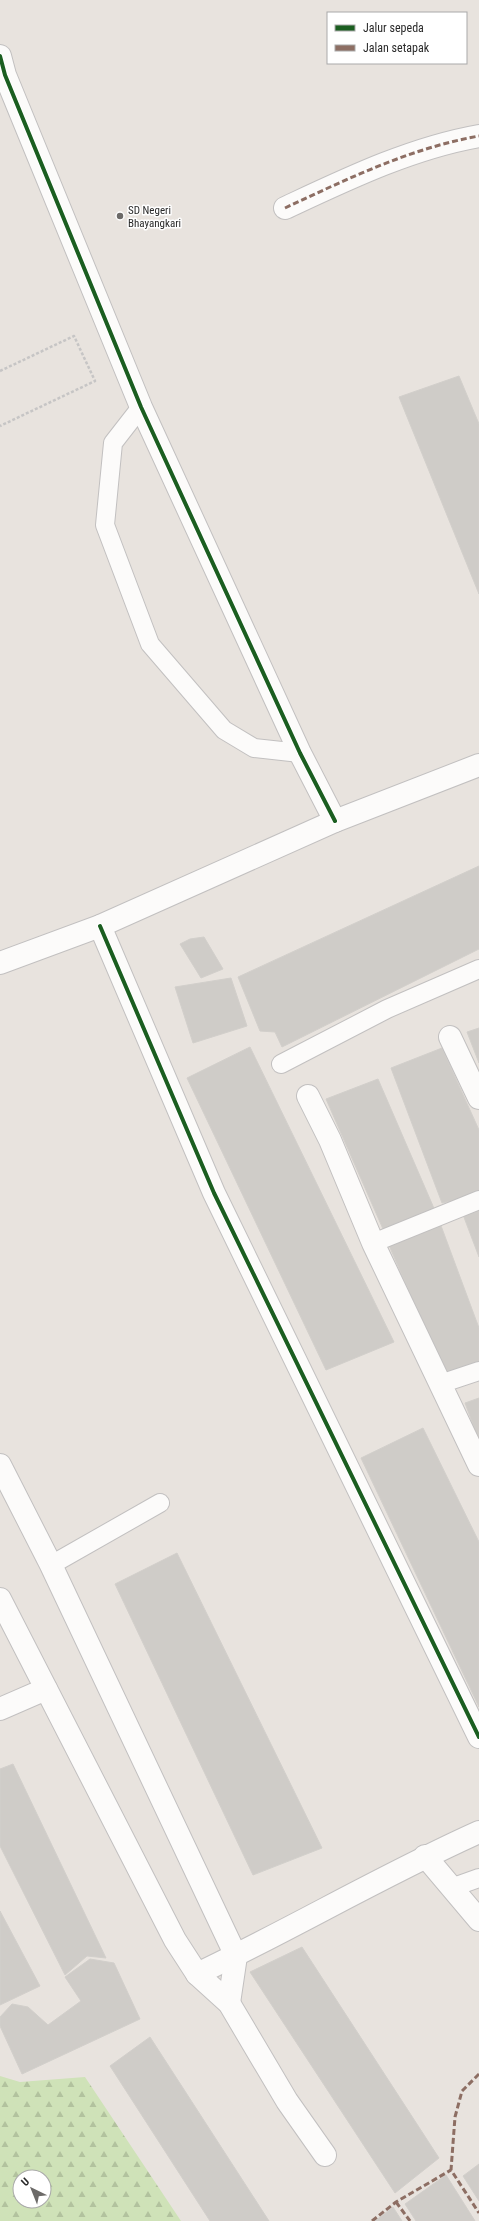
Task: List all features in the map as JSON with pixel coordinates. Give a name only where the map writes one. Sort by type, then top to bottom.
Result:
[{"type":"street","points":[[0,56],[5,75],[141,407],[300,753],[335,821]]},
{"type":"street","points":[[285,208],[374,167],[463,139],[479,136]]},
{"type":"street","points":[[0,963],[100,926],[335,821],[479,765]]},
{"type":"street","points":[[100,926],[214,1193],[479,1737]]},
{"type":"street","points":[[450,1037],[479,1098]]},
{"type":"street","points":[[308,1096],[330,1140],[373,1244],[479,1465]]},
{"type":"street","points":[[0,1465],[51,1565],[236,1956],[229,2003]]},
{"type":"street","points":[[0,1599],[175,1940],[197,1974],[229,2003],[287,2101],[325,2155]]},
{"type":"street","points":[[0,1710],[46,1689]]},
{"type":"street","points":[[197,1974],[236,1956],[425,1856],[479,1832]]},
{"type":"street","points":[[425,1856],[479,1920]]},
{"type":"lane","points":[[141,407],[113,443],[105,525],[150,644],[224,730],[254,748],[300,753]]},
{"type":"lane","points":[[281,1064],[387,1009],[479,969]]},
{"type":"lane","points":[[373,1244],[479,1200]]},
{"type":"lane","points":[[440,1384],[479,1371]]},
{"type":"lane","points":[[51,1565],[160,1503]]},
{"type":"lane","points":[[451,1888],[479,1878]]},
{"type":"path","points":[[0,371],[74,336],[95,381],[0,426]]},
{"type":"green space","points":[[0,2076],[20,2082],[85,2077],[181,2221],[0,2221]]},
{"type":"building","points":[[459,376],[479,424],[479,594],[399,397]]},
{"type":"building","points":[[479,866],[479,949],[282,1047],[275,1032],[260,1031],[238,977]]},
{"type":"building","points":[[204,937],[223,969],[201,978],[180,944],[190,939]]},
{"type":"building","points":[[231,978],[247,1026],[193,1043],[175,987]]},
{"type":"building","points":[[479,1028],[479,1063],[467,1032]]},
{"type":"building","points":[[250,1047],[394,1342],[326,1370],[187,1078]]},
{"type":"building","points":[[442,1048],[479,1130],[479,1195],[442,1203],[391,1068]]},
{"type":"building","points":[[378,1079],[436,1213],[383,1229],[326,1099]]},
{"type":"building","points":[[479,1205],[479,1257],[462,1212]]},
{"type":"building","points":[[440,1223],[479,1328],[479,1365],[445,1375],[388,1243]]},
{"type":"building","points":[[479,1398],[479,1441],[465,1403]]},
{"type":"building","points":[[423,1428],[479,1542],[479,1707],[361,1458]]},
{"type":"building","points":[[177,1553],[322,1848],[253,1875],[115,1584]]},
{"type":"building","points":[[13,1764],[106,1958],[87,1956],[65,1975],[0,1846],[0,1769]]},
{"type":"building","points":[[0,1911],[40,1986],[0,2005]]},
{"type":"building","points":[[302,1947],[439,2158],[395,2193],[250,1972]]},
{"type":"building","points":[[90,1959],[114,1963],[140,2019],[22,2074],[0,2026],[0,2017],[12,2004],[28,2007],[48,2025],[81,2001],[65,1977]]},
{"type":"building","points":[[150,2037],[269,2221],[210,2221],[110,2066]]},
{"type":"building","points":[[479,2164],[479,2201],[463,2176]]},
{"type":"building","points":[[446,2175],[475,2221],[416,2221],[405,2204]]},
{"type":"building","points":[[393,2207],[402,2221],[375,2221]]},
{"type":"marked path","points":[[285,208],[404,156],[454,141],[479,136]]},
{"type":"marked path","points":[[479,2074],[462,2091],[455,2117],[451,2170],[479,2213]]},
{"type":"marked path","points":[[372,2221],[396,2202],[451,2170]]},
{"type":"marked path","points":[[396,2202],[410,2221]]},
{"type":"cycle path","points":[[0,56],[5,75],[141,407],[300,753],[335,821]]},
{"type":"cycle path","points":[[100,926],[214,1193],[479,1737]]},
{"type":"place","name":"SD Negeri Bhayangkari","points":[[120,216]]}]
